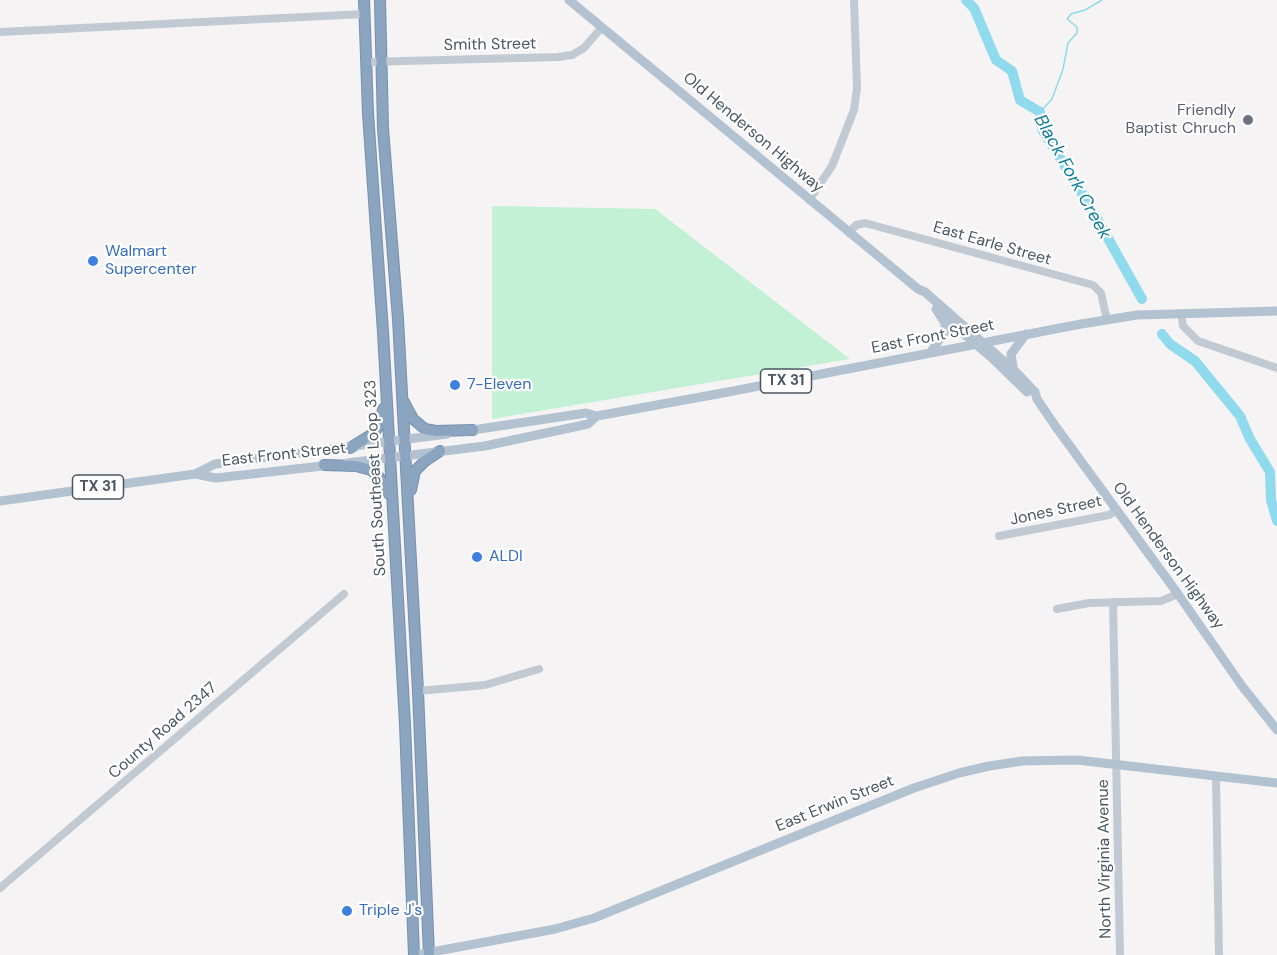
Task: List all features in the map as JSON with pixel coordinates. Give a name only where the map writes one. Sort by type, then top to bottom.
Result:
[{"type":"highway","name":"South Southeast Loop 323","points":[[364,0],[405,724],[415,955]]},
{"type":"highway","name":"South Southeast Loop 323","points":[[380,0],[380,61],[418,691],[428,954]]},
{"type":"highway","points":[[376,225],[391,225]]},
{"type":"highway","points":[[350,448],[370,437],[377,429],[386,391]]},
{"type":"highway","points":[[402,396],[413,419],[425,429],[473,430]]},
{"type":"highway","points":[[408,520],[415,471],[424,460],[440,452]]},
{"type":"highway","points":[[324,465],[356,466],[371,470],[379,477],[391,498]]},
{"type":"main road","name":"Old Henderson Highway","points":[[569,0],[809,200],[918,289],[925,292],[1030,396],[1037,399]]},
{"type":"main road","name":"Old Henderson Highway","points":[[918,289],[936,309],[1016,372],[1035,392],[1037,399],[1242,686],[1277,730]]},
{"type":"main road","points":[[930,353],[945,332],[945,323],[936,309]]},
{"type":"main road","name":"East Front Street","points":[[195,474],[215,464],[404,441],[586,413],[597,416],[1137,315],[1277,311]]},
{"type":"main road","points":[[1016,372],[1011,363],[1011,354],[1026,334]]},
{"type":"main road","name":"East Front Street","points":[[195,474],[216,478],[485,446],[588,424],[597,416]]},
{"type":"main road","name":"TX 31","points":[[0,501],[195,474]]},
{"type":"main road","name":"East Erwin Street","points":[[415,955],[555,929],[594,918],[914,788],[989,765],[1022,760],[1067,760],[1277,783]]},
{"type":"street","points":[[809,200],[832,166],[854,110],[857,80],[854,0]]},
{"type":"street","points":[[0,32],[364,14]]},
{"type":"street","name":"Smith Street","points":[[366,62],[572,55],[584,48],[602,27]]},
{"type":"street","name":"East Earle Street","points":[[849,232],[856,225],[865,223],[1093,285],[1101,292],[1107,320]]},
{"type":"street","points":[[1181,313],[1183,326],[1198,341],[1277,368]]},
{"type":"street","name":"Jones Street","points":[[999,536],[1106,516],[1117,510]]},
{"type":"street","name":"County Road 2347","points":[[0,888],[344,594]]},
{"type":"street","points":[[1057,609],[1078,604],[1161,601],[1178,594]]},
{"type":"street","name":"North Virginia Avenue","points":[[1113,602],[1120,955]]},
{"type":"street","points":[[418,691],[485,685],[539,669]]},
{"type":"street","points":[[1216,776],[1219,955]]},
{"type":"green space","points":[[492,206],[655,209],[850,359],[492,419]]},
{"type":"waterway","name":"Black Fork Creek","points":[[966,0],[974,8],[996,60],[1012,71],[1020,100],[1040,112],[1042,129],[1091,208],[1142,299]]},
{"type":"waterway","points":[[1040,112],[1052,99],[1063,69],[1068,43],[1077,33],[1077,27],[1067,19],[1071,14],[1085,10],[1102,0]]},
{"type":"waterway","name":"Black Fork Creek","points":[[1162,334],[1170,344],[1195,361],[1240,416],[1250,439],[1270,472],[1271,500],[1277,521]]},
{"type":"place","name":"Friendly Baptist Chruch","points":[[1248,120]]},
{"type":"place","name":"Walmart Supercenter","points":[[93,261]]},
{"type":"place","name":"7-Eleven","points":[[455,385]]},
{"type":"place","name":"ALDI","points":[[477,557]]},
{"type":"place","name":"Triple J's","points":[[347,911]]}]
